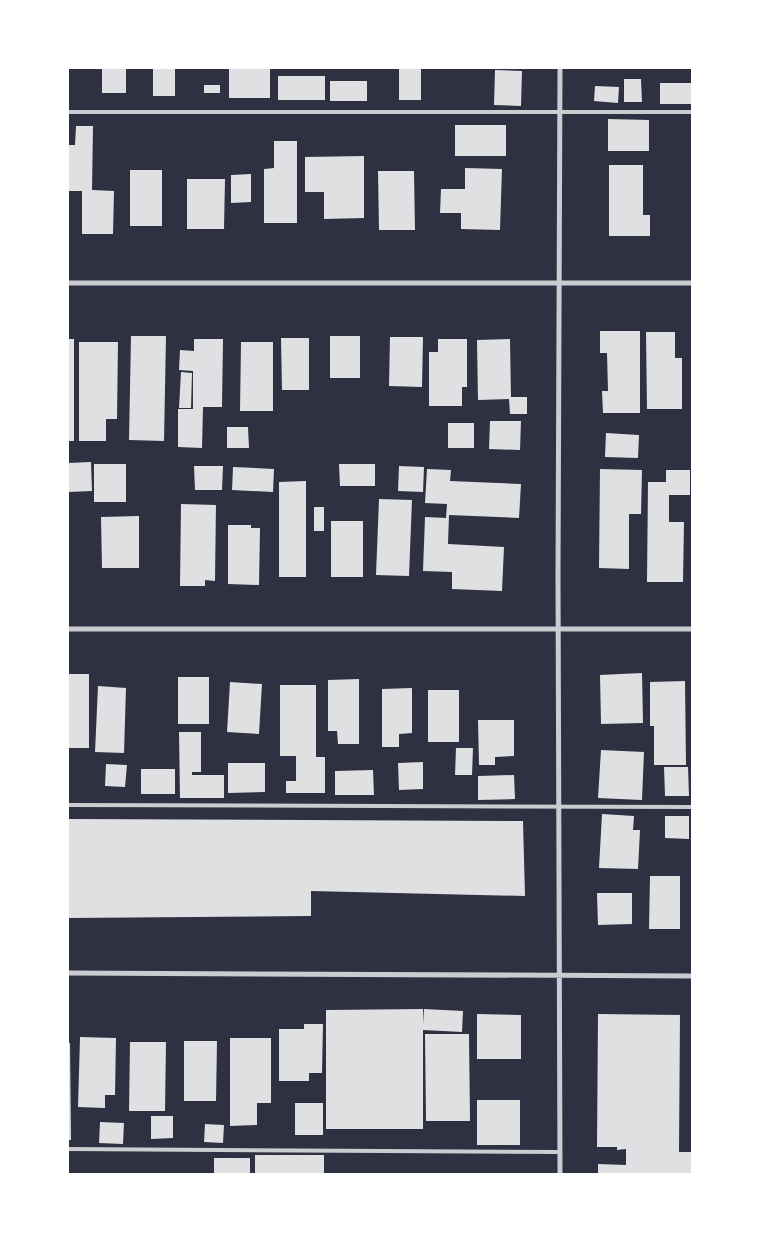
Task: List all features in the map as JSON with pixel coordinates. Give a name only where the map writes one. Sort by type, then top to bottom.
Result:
[{"type":"street","points":[[560,68],[558,628],[560,1174]]},
{"type":"street","points":[[68,283],[692,283]]},
{"type":"street","points":[[68,629],[692,629]]},
{"type":"street","points":[[68,973],[692,976]]},
{"type":"lane","points":[[68,112],[692,112]]},
{"type":"lane","points":[[68,805],[692,807]]},
{"type":"lane","points":[[68,1149],[560,1152]]},
{"type":"building","points":[[102,68],[126,68],[126,93],[102,93]]},
{"type":"building","points":[[153,68],[175,68],[175,96],[153,96]]},
{"type":"building","points":[[229,68],[270,68],[270,98],[229,98]]},
{"type":"building","points":[[399,68],[421,68],[421,100],[399,100]]},
{"type":"building","points":[[495,70],[522,71],[521,106],[494,105]]},
{"type":"building","points":[[278,76],[325,76],[325,100],[278,100]]},
{"type":"building","points":[[624,79],[641,79],[642,102],[624,102]]},
{"type":"building","points":[[330,81],[367,81],[367,101],[330,101]]},
{"type":"building","points":[[660,83],[691,83],[691,104],[660,104]]},
{"type":"building","points":[[204,85],[220,85],[220,93],[204,93]]},
{"type":"building","points":[[595,86],[619,87],[618,103],[594,101]]},
{"type":"building","points":[[608,119],[649,120],[649,151],[608,151]]},
{"type":"building","points":[[455,125],[506,125],[506,156],[455,156]]},
{"type":"building","points":[[76,126],[93,126],[92,190],[114,191],[113,234],[82,234],[82,191],[68,191],[68,145],[75,145]]},
{"type":"building","points":[[274,141],[297,141],[297,223],[264,223],[264,169],[274,168]]},
{"type":"building","points":[[364,156],[364,218],[324,219],[324,192],[305,192],[305,157]]},
{"type":"building","points":[[609,165],[643,165],[643,215],[650,215],[650,236],[609,236]]},
{"type":"building","points":[[465,168],[502,169],[500,230],[461,229],[461,213],[440,213],[441,189],[465,189]]},
{"type":"building","points":[[130,170],[162,170],[162,226],[130,226]]},
{"type":"building","points":[[378,171],[414,171],[415,230],[379,230]]},
{"type":"building","points":[[251,174],[251,202],[231,203],[231,175]]},
{"type":"building","points":[[187,179],[225,179],[224,229],[187,229]]},
{"type":"building","points":[[600,331],[640,331],[640,413],[603,413],[602,391],[608,391],[607,353],[600,353]]},
{"type":"building","points":[[646,332],[675,332],[675,358],[682,358],[682,409],[647,409]]},
{"type":"building","points":[[131,336],[166,336],[164,441],[129,440]]},
{"type":"building","points":[[330,336],[360,336],[360,378],[330,378]]},
{"type":"building","points":[[390,337],[423,337],[422,387],[389,386]]},
{"type":"building","points":[[281,338],[309,338],[309,390],[282,390]]},
{"type":"building","points":[[68,339],[74,339],[74,441],[68,441]]},
{"type":"building","points":[[194,339],[223,339],[222,407],[203,407],[202,448],[178,447],[178,409],[193,409],[193,371],[179,370],[180,350],[194,351]]},
{"type":"building","points":[[438,339],[467,339],[467,387],[462,387],[462,406],[429,406],[429,352],[438,352]]},
{"type":"building","points":[[510,339],[511,397],[527,397],[527,414],[510,414],[509,399],[478,400],[477,340]]},
{"type":"building","points":[[79,342],[118,342],[117,419],[106,419],[106,441],[79,441]]},
{"type":"building","points":[[241,342],[273,342],[273,411],[240,411]]},
{"type":"building","points":[[181,372],[192,373],[191,408],[179,408]]},
{"type":"building","points":[[490,421],[521,421],[520,450],[489,449]]},
{"type":"building","points":[[448,423],[474,423],[474,448],[448,448]]},
{"type":"building","points":[[227,427],[248,427],[249,448],[227,448]]},
{"type":"building","points":[[606,433],[639,435],[638,458],[605,457]]},
{"type":"building","points":[[91,462],[92,491],[68,492],[68,463]]},
{"type":"building","points":[[94,464],[126,464],[126,502],[94,502]]},
{"type":"building","points":[[339,464],[375,464],[375,486],[340,486]]},
{"type":"building","points":[[194,466],[223,466],[222,490],[195,490]]},
{"type":"building","points":[[399,466],[424,467],[423,492],[398,491]]},
{"type":"building","points":[[233,467],[274,469],[273,492],[232,490]]},
{"type":"building","points":[[427,469],[451,470],[450,481],[521,484],[519,518],[449,515],[448,544],[504,547],[502,591],[452,589],[452,572],[423,571],[425,517],[446,518],[447,504],[425,503]]},
{"type":"building","points":[[600,469],[642,470],[641,514],[629,514],[629,569],[599,568]]},
{"type":"building","points":[[666,470],[690,470],[690,495],[669,495],[669,522],[684,522],[683,582],[647,582],[648,482],[666,482]]},
{"type":"building","points":[[306,481],[306,577],[279,577],[279,482]]},
{"type":"building","points":[[379,499],[412,500],[409,576],[376,575]]},
{"type":"building","points":[[181,504],[216,505],[215,581],[205,580],[205,586],[180,586]]},
{"type":"building","points":[[314,507],[324,507],[324,531],[314,531]]},
{"type":"building","points":[[139,516],[139,568],[102,568],[101,517]]},
{"type":"building","points":[[331,521],[363,521],[363,577],[331,577]]},
{"type":"building","points":[[228,525],[251,525],[251,528],[260,528],[259,585],[228,584]]},
{"type":"building","points":[[642,673],[643,723],[601,724],[600,675]]},
{"type":"building","points":[[68,674],[89,674],[89,748],[68,748]]},
{"type":"building","points":[[178,677],[209,677],[209,724],[178,724]]},
{"type":"building","points":[[359,679],[359,744],[338,744],[337,731],[328,731],[328,680]]},
{"type":"building","points":[[685,681],[686,765],[654,765],[654,726],[650,726],[650,682]]},
{"type":"building","points":[[230,682],[262,684],[259,734],[227,732]]},
{"type":"building","points":[[280,685],[316,685],[316,757],[325,757],[325,793],[286,793],[286,781],[296,781],[296,756],[280,756]]},
{"type":"building","points":[[98,686],[126,688],[124,753],[95,752]]},
{"type":"building","points":[[412,688],[412,733],[399,734],[399,747],[382,747],[382,689]]},
{"type":"building","points":[[428,690],[459,690],[459,742],[428,742]]},
{"type":"building","points":[[478,720],[514,720],[514,756],[495,757],[495,765],[479,765]]},
{"type":"building","points":[[179,732],[201,732],[201,772],[192,772],[192,775],[224,775],[224,798],[180,798]]},
{"type":"building","points":[[456,748],[473,748],[472,775],[455,775]]},
{"type":"building","points":[[601,750],[644,752],[642,800],[598,798]]},
{"type":"building","points":[[423,762],[423,789],[399,790],[398,763]]},
{"type":"building","points":[[228,763],[265,763],[265,792],[228,793]]},
{"type":"building","points":[[106,764],[127,765],[125,787],[105,786]]},
{"type":"building","points":[[664,767],[688,767],[689,796],[665,796]]},
{"type":"building","points":[[141,769],[175,769],[175,794],[141,794]]},
{"type":"building","points":[[373,770],[374,795],[335,795],[335,771]]},
{"type":"building","points":[[514,775],[515,799],[478,800],[478,776]]},
{"type":"building","points":[[602,814],[634,816],[633,830],[640,830],[638,869],[599,868]]},
{"type":"building","points":[[665,816],[689,816],[689,839],[665,838]]},
{"type":"building","points":[[68,819],[523,821],[525,896],[311,891],[311,916],[68,918]]},
{"type":"building","points":[[650,876],[680,876],[680,929],[649,929]]},
{"type":"building","points":[[597,893],[632,893],[632,924],[598,925]]},
{"type":"building","points":[[423,1009],[423,1024],[424,1009],[463,1011],[462,1032],[423,1030],[423,1129],[326,1129],[326,1010]]},
{"type":"building","points":[[477,1014],[521,1015],[521,1059],[477,1059]]},
{"type":"building","points":[[598,1014],[680,1015],[679,1152],[692,1152],[692,1174],[598,1174],[598,1164],[626,1165],[626,1149],[617,1150],[617,1147],[597,1147]]},
{"type":"building","points":[[304,1024],[323,1024],[322,1073],[309,1073],[309,1081],[279,1081],[279,1029],[304,1029]]},
{"type":"building","points":[[425,1034],[469,1034],[470,1121],[426,1121]]},
{"type":"building","points":[[80,1037],[116,1038],[115,1095],[105,1095],[105,1108],[78,1107]]},
{"type":"building","points":[[230,1038],[271,1038],[271,1103],[257,1103],[257,1125],[230,1126]]},
{"type":"building","points":[[184,1041],[217,1041],[216,1101],[184,1101]]},
{"type":"building","points":[[130,1042],[166,1042],[165,1111],[129,1111]]},
{"type":"building","points":[[68,1043],[70,1043],[71,1140],[68,1140]]},
{"type":"building","points":[[477,1100],[520,1100],[520,1145],[477,1145]]},
{"type":"building","points":[[295,1103],[323,1103],[323,1135],[295,1135]]},
{"type":"building","points":[[151,1116],[173,1116],[173,1138],[151,1139]]},
{"type":"building","points":[[100,1122],[124,1123],[123,1144],[99,1143]]},
{"type":"building","points":[[205,1124],[224,1125],[223,1143],[204,1142]]},
{"type":"building","points":[[255,1155],[324,1155],[324,1174],[255,1174]]},
{"type":"building","points":[[214,1158],[250,1158],[250,1174],[214,1174]]}]
